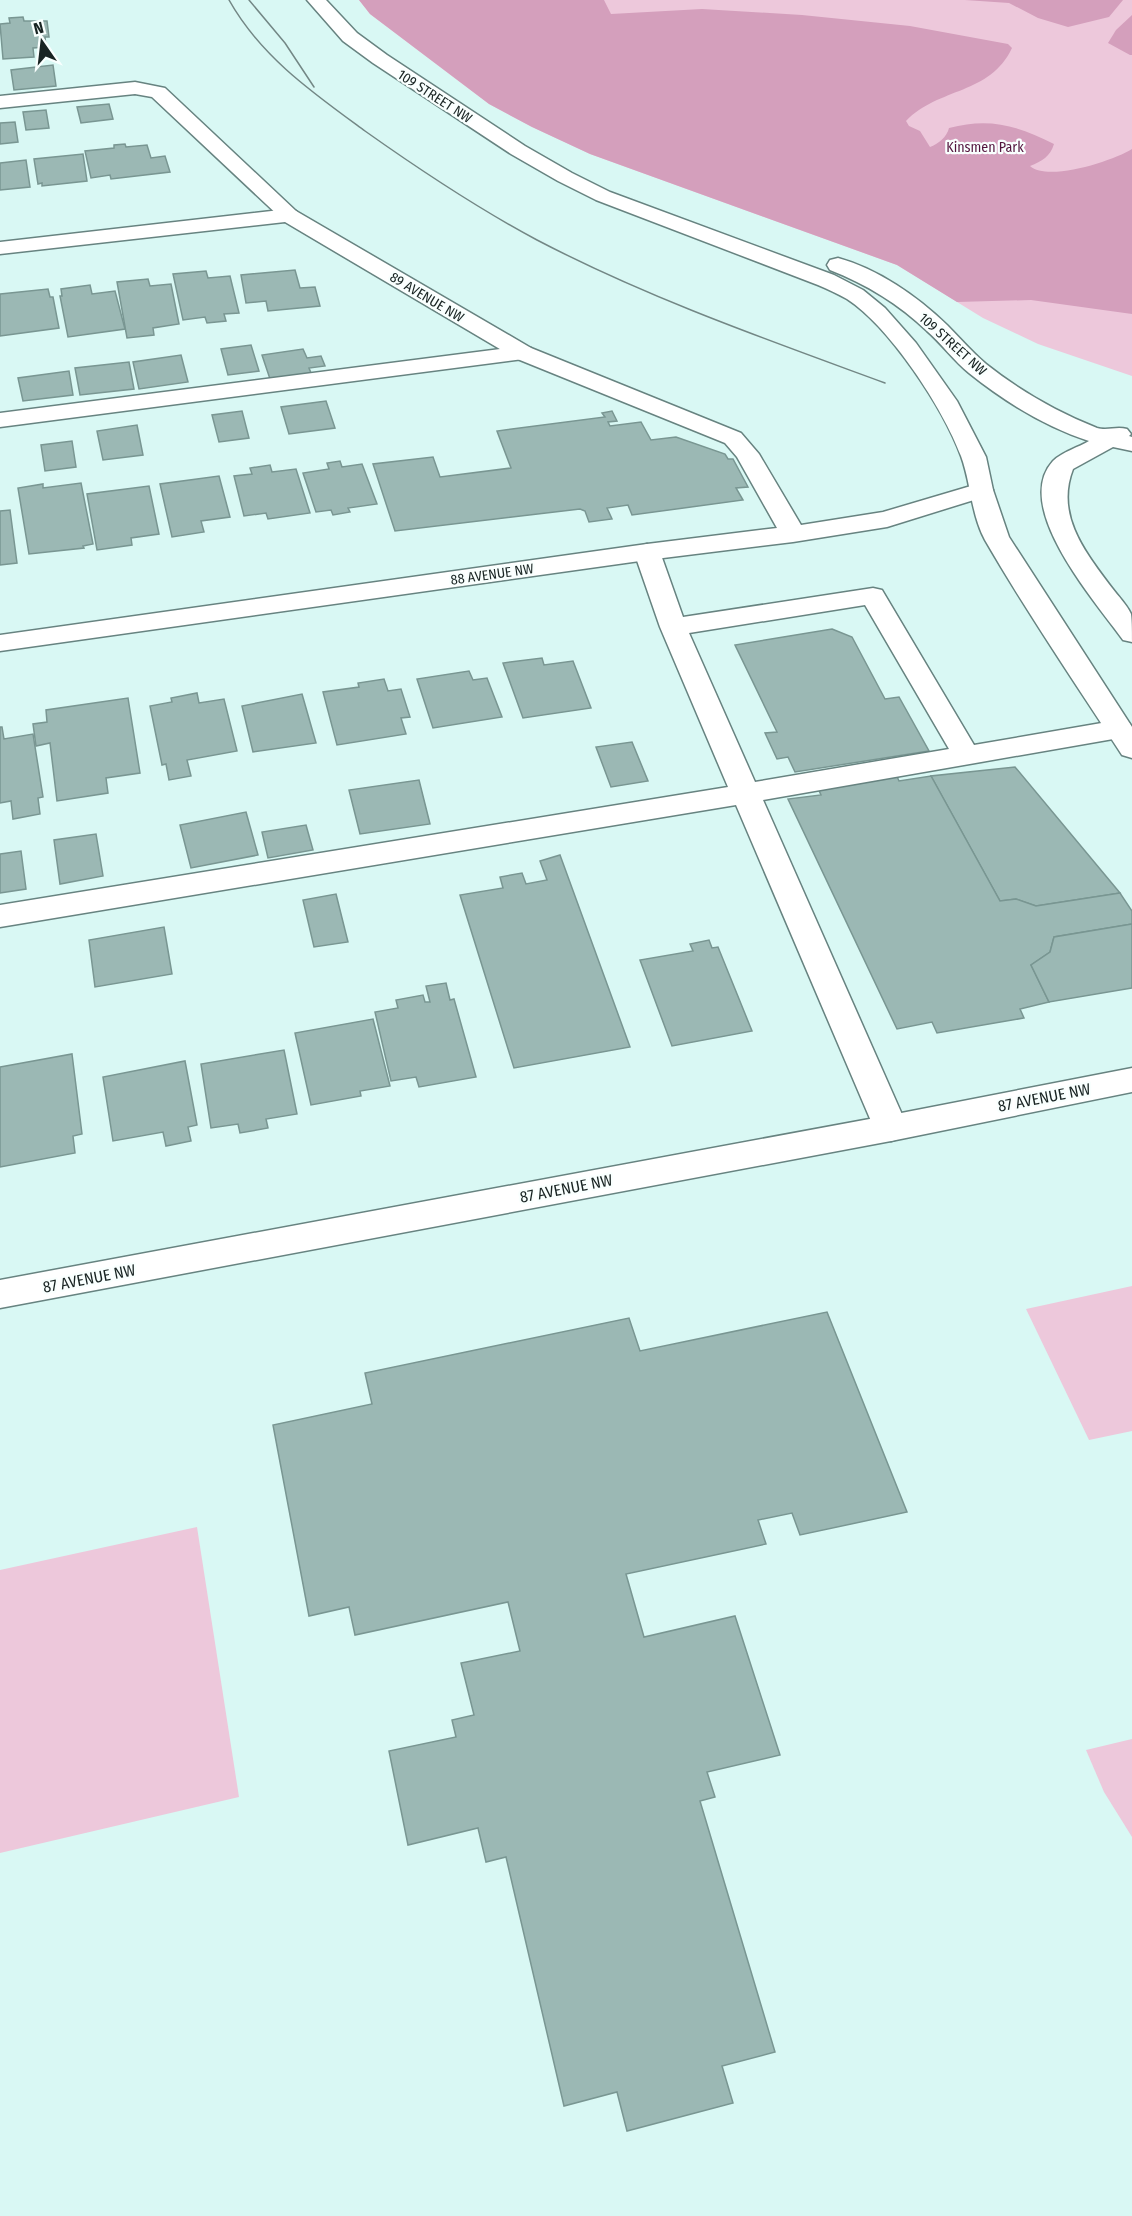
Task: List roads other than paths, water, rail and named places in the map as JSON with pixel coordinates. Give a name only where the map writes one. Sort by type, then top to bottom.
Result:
[{"type":"main road","name":"109 STREET NW","points":[[316,0],[350,37],[380,59],[518,150],[566,177],[603,196],[826,280],[855,296],[877,313],[908,348],[945,401],[974,457],[981,490],[996,537],[1125,739]]},
{"type":"main road","name":"89 AVENUE NW","points":[[0,102],[135,88],[158,92],[289,215],[523,354],[733,438],[747,454],[793,534]]},
{"type":"main road","name":"109 STREET NW","points":[[566,177],[620,189],[842,266],[889,290],[932,324],[976,367],[1041,413],[1107,439],[1132,444]]},
{"type":"main road","points":[[0,248],[289,215]]},
{"type":"main road","points":[[0,420],[523,354]]},
{"type":"main road","points":[[1132,428],[1107,439],[1063,465],[1056,483],[1053,503],[1063,534],[1132,634]]},
{"type":"main road","name":"88 AVENUE NW","points":[[0,643],[647,552],[793,534],[887,519],[981,490]]},
{"type":"main road","points":[[647,552],[673,627],[891,1128]]},
{"type":"main road","points":[[673,627],[873,596],[966,755]]},
{"type":"main road","points":[[0,916],[966,755],[1125,739]]},
{"type":"main road","name":"87 AVENUE NW","points":[[0,1294],[891,1128],[1132,1080]]},
{"type":"tram line","points":[[229,0],[256,39],[289,73],[365,131],[493,215],[537,240],[622,281],[753,334],[885,383]]},
{"type":"tram line","points":[[249,0],[285,43],[314,87]]},
{"type":"park label","name":"Kinsmen Park","points":[[985,147]]}]
